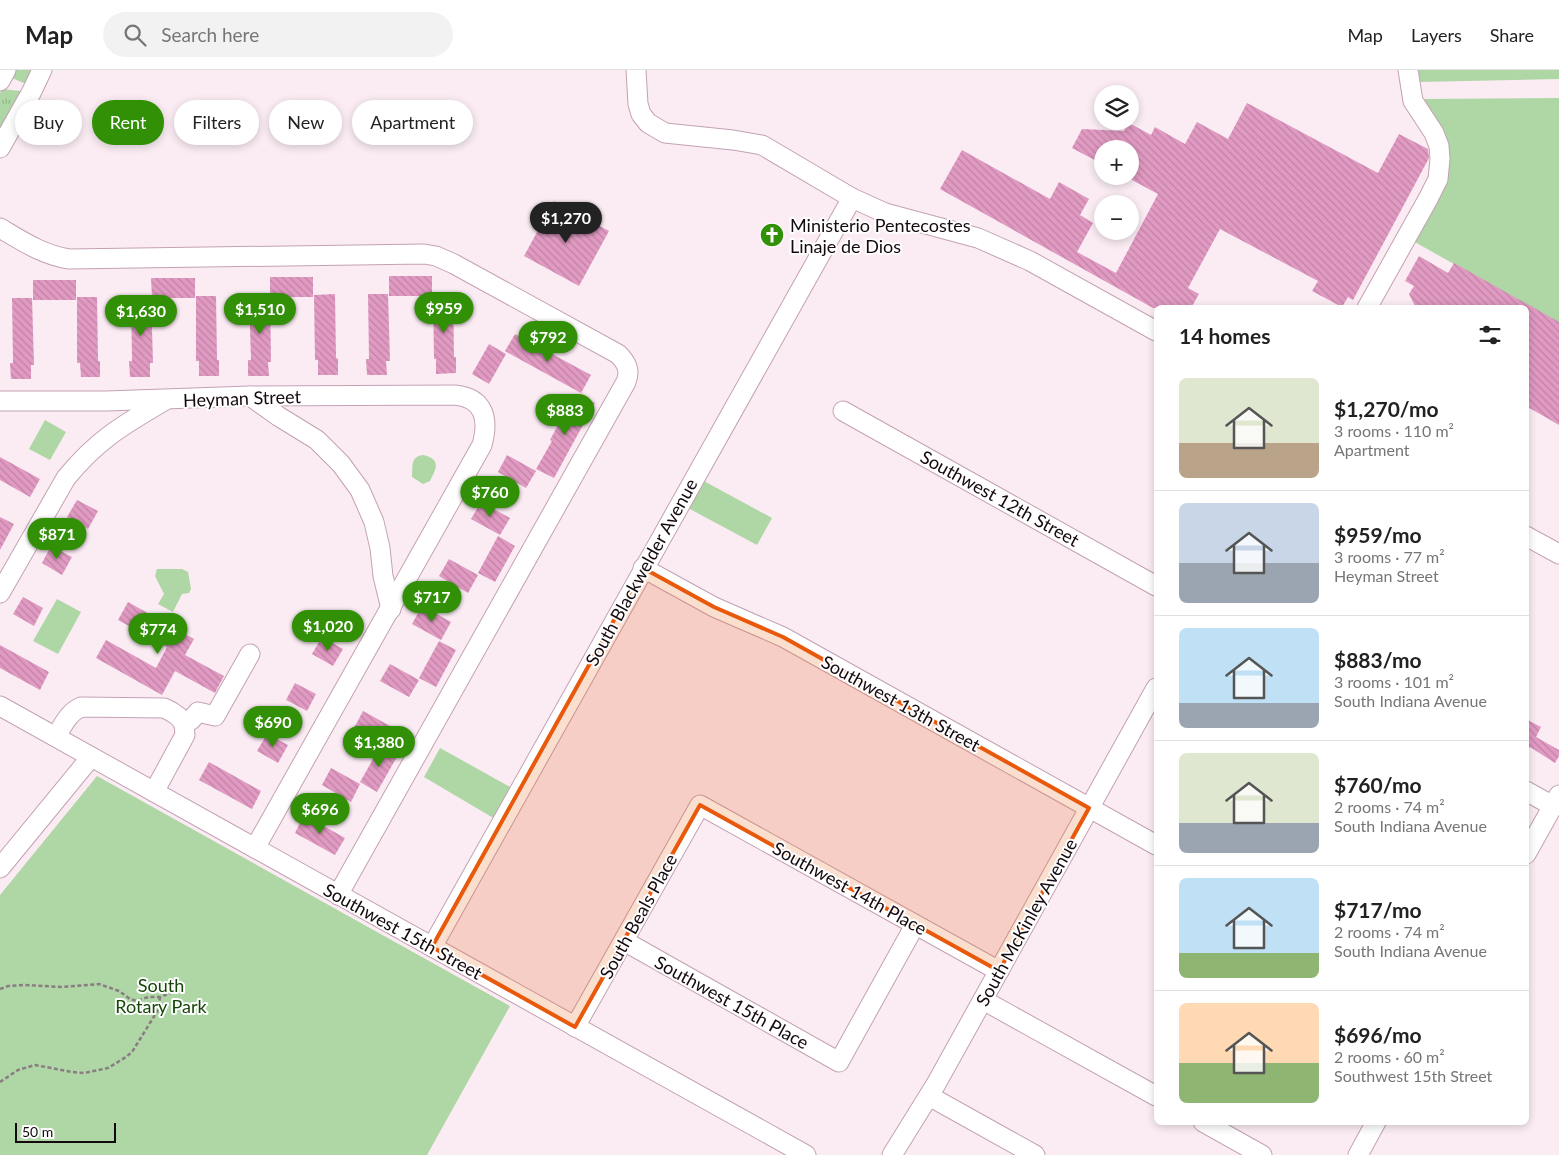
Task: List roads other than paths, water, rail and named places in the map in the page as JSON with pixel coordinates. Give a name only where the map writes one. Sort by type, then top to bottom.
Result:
[{"type":"street","points":[[0,81],[6,70]]},
{"type":"street","points":[[0,148],[42,70]]},
{"type":"street","points":[[636,70],[638,104],[642,114],[648,123],[665,133],[762,145],[852,198],[885,213],[956,232],[1003,248],[1154,330]]},
{"type":"street","points":[[1369,305],[1428,199],[1440,169],[1439,146],[1434,133],[1413,101],[1408,70]]},
{"type":"street","name":"South Blackwelder Avenue","points":[[432,947],[852,198]]},
{"type":"street","points":[[0,228],[40,251],[69,259],[424,254],[436,256],[618,354],[628,366],[626,382],[338,895]]},
{"type":"street","name":"Heyman Street","points":[[0,401],[165,400],[250,396],[455,395],[467,398],[480,408],[486,424],[482,446],[390,609]]},
{"type":"street","points":[[250,396],[317,440],[341,464],[360,490],[374,522],[390,609],[255,848]]},
{"type":"street","points":[[0,593],[66,478],[76,465],[119,427],[165,400]]},
{"type":"street","name":"Southwest 12th Street","points":[[843,411],[1154,585]]},
{"type":"street","points":[[1529,538],[1559,554]]},
{"type":"street","name":"Southwest 13th Street","points":[[643,568],[727,614],[782,637],[1154,844]]},
{"type":"street","points":[[184,724],[191,720],[198,712],[215,716],[250,654]]},
{"type":"street","name":"South McKinley Avenue","points":[[892,1155],[929,1096],[1000,971],[1154,692]]},
{"type":"street","name":"Southwest 15th Street","points":[[0,706],[806,1155]]},
{"type":"street","points":[[56,737],[74,710],[82,707],[164,708],[172,712],[184,724],[185,735],[154,792]]},
{"type":"street","points":[[0,868],[91,757]]},
{"type":"street","points":[[1529,792],[1556,800],[1529,849]]},
{"type":"street","name":"Southwest 14th Place","points":[[700,805],[1000,971]]},
{"type":"street","name":"South Beals Place","points":[[575,1027],[700,805]]},
{"type":"street","name":"Southwest 15th Place","points":[[624,941],[839,1062],[915,925]]},
{"type":"street","points":[[983,1000],[1154,1095]]},
{"type":"street","points":[[929,1096],[1035,1155]]},
{"type":"street","points":[[1208,1125],[1262,1155]]},
{"type":"street","points":[[1358,1155],[1374,1125]]},
{"type":"place","name":"Ministerio Pentecostes Linaje de Dios","points":[[772,235]]},
{"type":"park label","name":"South Rotary Park","points":[[161,995]]}]
